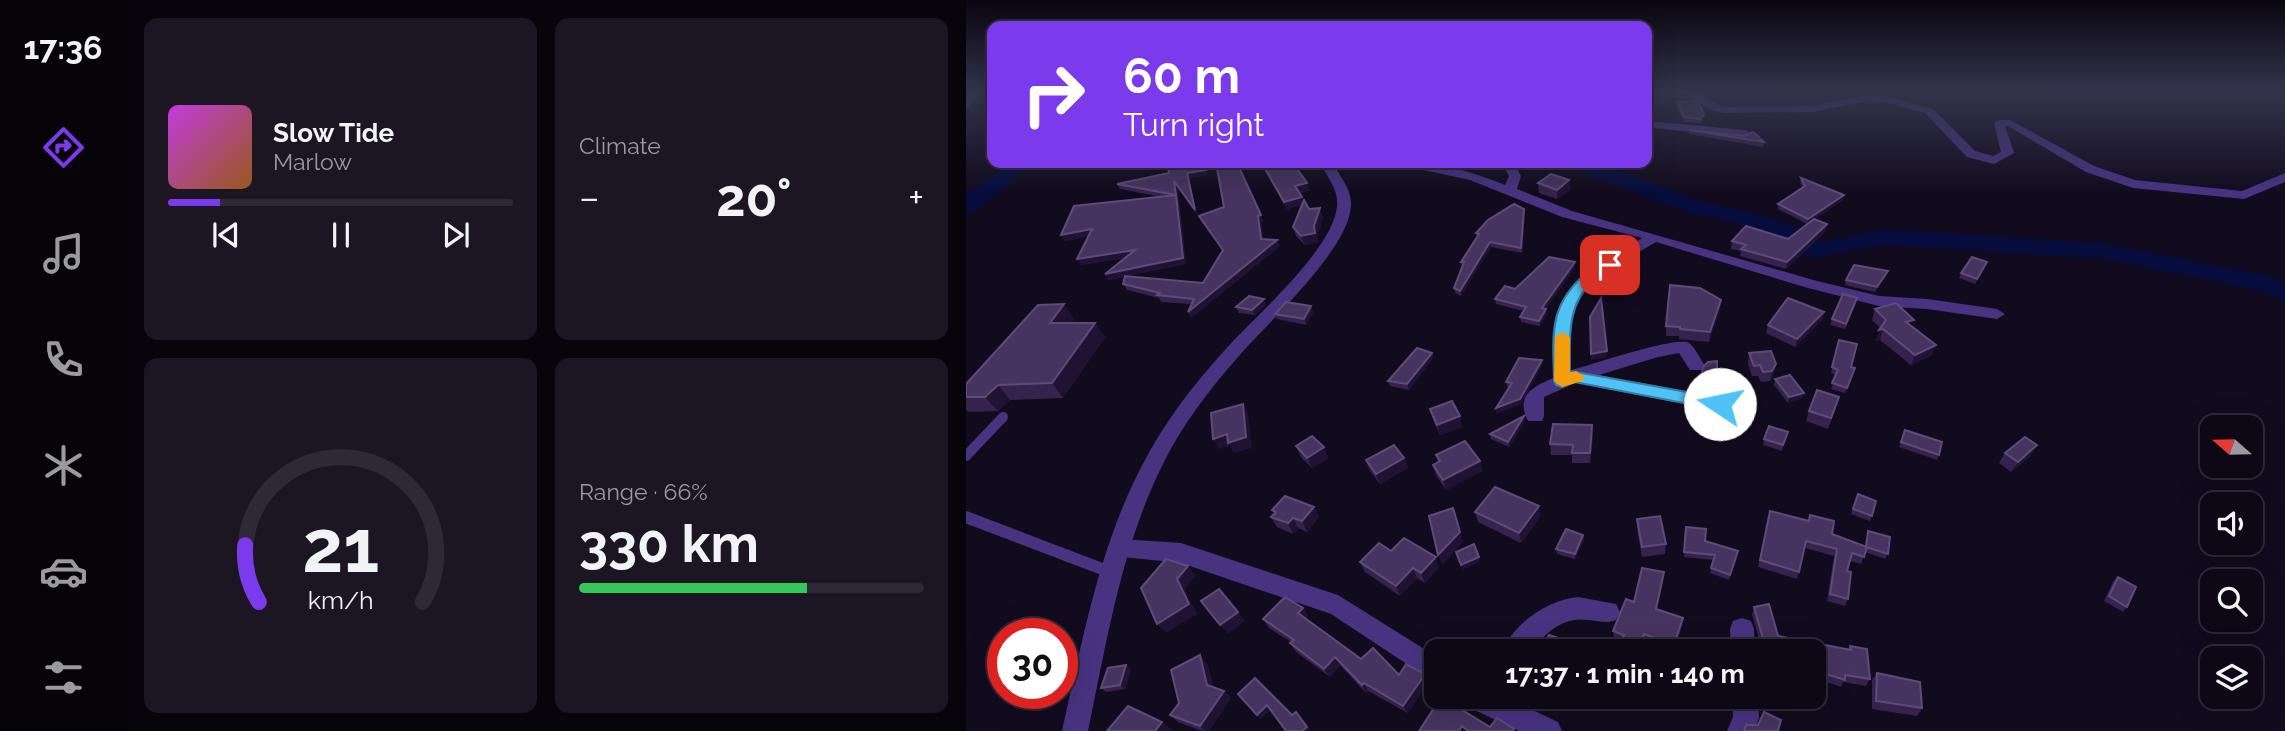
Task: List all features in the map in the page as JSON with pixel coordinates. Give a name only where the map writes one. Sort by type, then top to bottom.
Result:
[{"type":"street","points":[[1658,125],[1745,134]]},
{"type":"street","points":[[1943,125],[1971,154],[1994,160],[2008,153],[1999,125]]},
{"type":"street","points":[[2014,125],[2090,169],[2109,177],[2160,188],[2244,195],[2285,177]]},
{"type":"street","points":[[1075,731],[1111,573],[1136,501],[1154,461],[1208,380],[1318,260],[1332,238],[1346,208],[1343,189],[1330,168]]},
{"type":"street","points":[[1432,168],[1474,177],[1567,214],[1654,237],[1792,280],[1866,299],[1997,314]]},
{"type":"street","points":[[1510,190],[1515,176],[1511,168]]},
{"type":"street","points":[[1568,379],[1562,323],[1571,299],[1587,278],[1654,237]]},
{"type":"street","points":[[1535,416],[1535,394],[1568,379],[1657,351],[1683,347],[1696,366]]},
{"type":"street","points":[[1568,379],[1720,404]]},
{"type":"street","points":[[1121,549],[1181,553],[1338,606],[1424,664]]},
{"type":"street","points":[[1526,639],[1540,624],[1574,608],[1608,612]]},
{"type":"street","points":[[1500,709],[1549,731]]},
{"type":"street","points":[[1740,731],[1746,718],[1746,709]]},
{"type":"lane","points":[[966,456],[1003,417]]},
{"type":"lane","points":[[966,517],[1111,573]]},
{"type":"building","points":[[1689,130],[1745,136],[1753,132],[1764,142]]},
{"type":"building","points":[[1168,168],[1206,170],[1187,173],[1195,210],[1174,181],[1176,195],[1117,184],[1169,173]]},
{"type":"building","points":[[1217,168],[1239,168],[1261,215],[1258,216],[1261,239],[1277,240],[1188,312],[1194,299],[1157,295],[1160,293],[1123,284],[1125,276],[1203,283],[1223,250],[1199,216],[1224,207]]},
{"type":"building","points":[[1265,168],[1296,168],[1307,183],[1295,186],[1302,197],[1284,202]]},
{"type":"building","points":[[1551,174],[1569,180],[1557,190],[1538,183]]},
{"type":"building","points":[[1801,178],[1844,195],[1808,219],[1778,204],[1805,186]]},
{"type":"building","points":[[1176,195],[1183,258],[1105,274],[1135,250],[1077,259],[1092,229],[1061,235],[1074,206]]},
{"type":"building","points":[[1304,200],[1309,209],[1320,208],[1314,226],[1315,233],[1301,236],[1293,227]]},
{"type":"building","points":[[1514,204],[1524,209],[1521,248],[1490,242],[1460,291],[1454,288],[1464,262],[1461,262],[1479,234],[1476,233],[1488,220]]},
{"type":"building","points":[[1814,219],[1827,224],[1787,262],[1741,249],[1746,245],[1732,241],[1746,226],[1788,239]]},
{"type":"building","points":[[1549,257],[1575,262],[1542,308],[1546,309],[1539,321],[1520,317],[1526,307],[1495,299],[1505,286],[1515,289]]},
{"type":"building","points":[[1972,257],[1987,262],[1977,279],[1961,273]]},
{"type":"building","points":[[1854,265],[1888,271],[1877,287],[1846,280]]},
{"type":"building","points":[[1670,285],[1700,288],[1721,300],[1710,332],[1666,326]]},
{"type":"building","points":[[1843,294],[1857,298],[1846,324],[1832,319]]},
{"type":"building","points":[[1249,296],[1264,299],[1252,310],[1236,307]]},
{"type":"building","points":[[1601,298],[1607,351],[1591,354],[1590,317]]},
{"type":"building","points":[[1788,298],[1824,312],[1797,339],[1768,325]]},
{"type":"building","points":[[1286,302],[1311,306],[1304,319],[1275,314]]},
{"type":"building","points":[[1896,303],[1914,320],[1906,322],[1936,345],[1915,355],[1883,329],[1879,330],[1886,320],[1875,309]]},
{"type":"building","points":[[1064,304],[1050,323],[1095,323],[1052,383],[998,385],[985,397],[966,397],[966,384],[1038,305]]},
{"type":"building","points":[[1839,340],[1857,344],[1851,367],[1855,368],[1847,388],[1832,383],[1838,370],[1832,367]]},
{"type":"building","points":[[1417,348],[1432,353],[1407,384],[1388,381]]},
{"type":"building","points":[[1771,351],[1776,364],[1772,371],[1763,372],[1760,365],[1754,366],[1749,353]]},
{"type":"building","points":[[1519,358],[1542,360],[1520,399],[1496,408],[1512,383],[1506,382]]},
{"type":"building","points":[[1717,361],[1717,370],[1710,387],[1700,385],[1703,367],[1708,362]]},
{"type":"building","points":[[1790,375],[1804,393],[1789,397],[1775,379]]},
{"type":"building","points":[[1817,390],[1839,397],[1831,418],[1809,411]]},
{"type":"building","points":[[1452,401],[1460,416],[1437,425],[1430,409]]},
{"type":"building","points":[[1243,404],[1246,437],[1228,443],[1227,434],[1213,439],[1211,413]]},
{"type":"building","points":[[1524,416],[1508,442],[1490,434]]},
{"type":"building","points":[[1553,424],[1592,425],[1590,453],[1572,453],[1573,445],[1550,444]]},
{"type":"building","points":[[1769,426],[1788,432],[1783,445],[1764,439]]},
{"type":"building","points":[[1905,430],[1942,442],[1939,455],[1901,442]]},
{"type":"building","points":[[1312,436],[1324,447],[1307,458],[1296,446]]},
{"type":"building","points":[[2025,437],[2037,445],[2018,462],[2005,453]]},
{"type":"building","points":[[1465,441],[1480,461],[1443,480],[1433,465],[1440,461],[1436,455]]},
{"type":"building","points":[[1394,445],[1404,458],[1376,474],[1366,460]]},
{"type":"building","points":[[1495,487],[1539,506],[1519,533],[1475,512]]},
{"type":"building","points":[[1858,494],[1876,501],[1872,516],[1853,509]]},
{"type":"building","points":[[1285,496],[1314,507],[1302,521],[1293,518],[1288,523],[1271,517],[1276,512],[1272,510]]},
{"type":"building","points":[[1453,508],[1460,532],[1438,555],[1429,516]]},
{"type":"building","points":[[1770,511],[1809,521],[1810,515],[1834,521],[1832,534],[1867,547],[1864,557],[1852,553],[1847,571],[1851,572],[1848,599],[1830,594],[1837,549],[1806,541],[1799,572],[1760,560]]},
{"type":"building","points":[[1660,516],[1666,544],[1642,547],[1637,519]]},
{"type":"building","points":[[1686,527],[1706,529],[1705,541],[1738,551],[1730,575],[1711,568],[1715,555],[1684,552]]},
{"type":"building","points":[[1566,529],[1583,535],[1575,554],[1556,549]]},
{"type":"building","points":[[1868,531],[1890,537],[1888,554],[1866,547]]},
{"type":"building","points":[[1404,538],[1436,557],[1421,573],[1413,568],[1396,586],[1360,562],[1379,543],[1391,551]]},
{"type":"building","points":[[1474,544],[1479,557],[1461,565],[1456,552]]},
{"type":"building","points":[[1166,559],[1188,566],[1177,579],[1189,604],[1157,624],[1141,588]]},
{"type":"building","points":[[1642,568],[1664,572],[1656,609],[1683,618],[1676,639],[1658,639],[1644,634],[1642,639],[1622,639],[1624,635],[1613,631],[1626,599],[1634,602]]},
{"type":"building","points":[[2118,577],[2136,587],[2127,607],[2109,596]]},
{"type":"building","points":[[1219,589],[1238,612],[1220,625],[1201,601]]},
{"type":"building","points":[[1285,597],[1303,608],[1298,613],[1361,659],[1373,648],[1399,675],[1406,664],[1424,675],[1403,706],[1364,683],[1362,685],[1335,657],[1324,669],[1290,643],[1294,640],[1263,619]]},
{"type":"building","points":[[1769,604],[1778,636],[1794,639],[1763,639],[1754,607]]},
{"type":"building","points":[[1826,645],[1851,650],[1850,646],[1867,649],[1870,679],[1845,675],[1845,680],[1826,674]]},
{"type":"building","points":[[1200,655],[1207,685],[1224,691],[1200,726],[1170,715],[1179,703],[1171,670]]},
{"type":"building","points":[[1126,665],[1120,685],[1101,688],[1108,668]]},
{"type":"building","points":[[1877,673],[1920,682],[1922,708],[1876,701]]},
{"type":"building","points":[[1255,678],[1292,715],[1296,712],[1307,727],[1302,731],[1286,731],[1267,705],[1257,715],[1238,694]]},
{"type":"building","points":[[1128,706],[1162,722],[1155,731],[1107,731]]},
{"type":"building","points":[[1433,709],[1461,709],[1490,727],[1497,718],[1514,729],[1468,731],[1462,726],[1459,731],[1419,731]]},
{"type":"building","points":[[1764,712],[1781,720],[1778,731],[1744,731],[1746,725],[1758,725]]},
{"type":"waterway","points":[[966,207],[1017,168]]},
{"type":"waterway","points":[[1592,168],[1697,208],[1746,218],[1785,231],[1816,250],[1883,237],[2103,251],[2264,283],[2285,293]]},
{"type":"slow traffic","points":[[1562,337],[1562,381],[1576,377]]},
{"type":"route","points":[[1610,265],[1587,278],[1571,299],[1562,323],[1562,381],[1573,376],[1720,404]]}]
